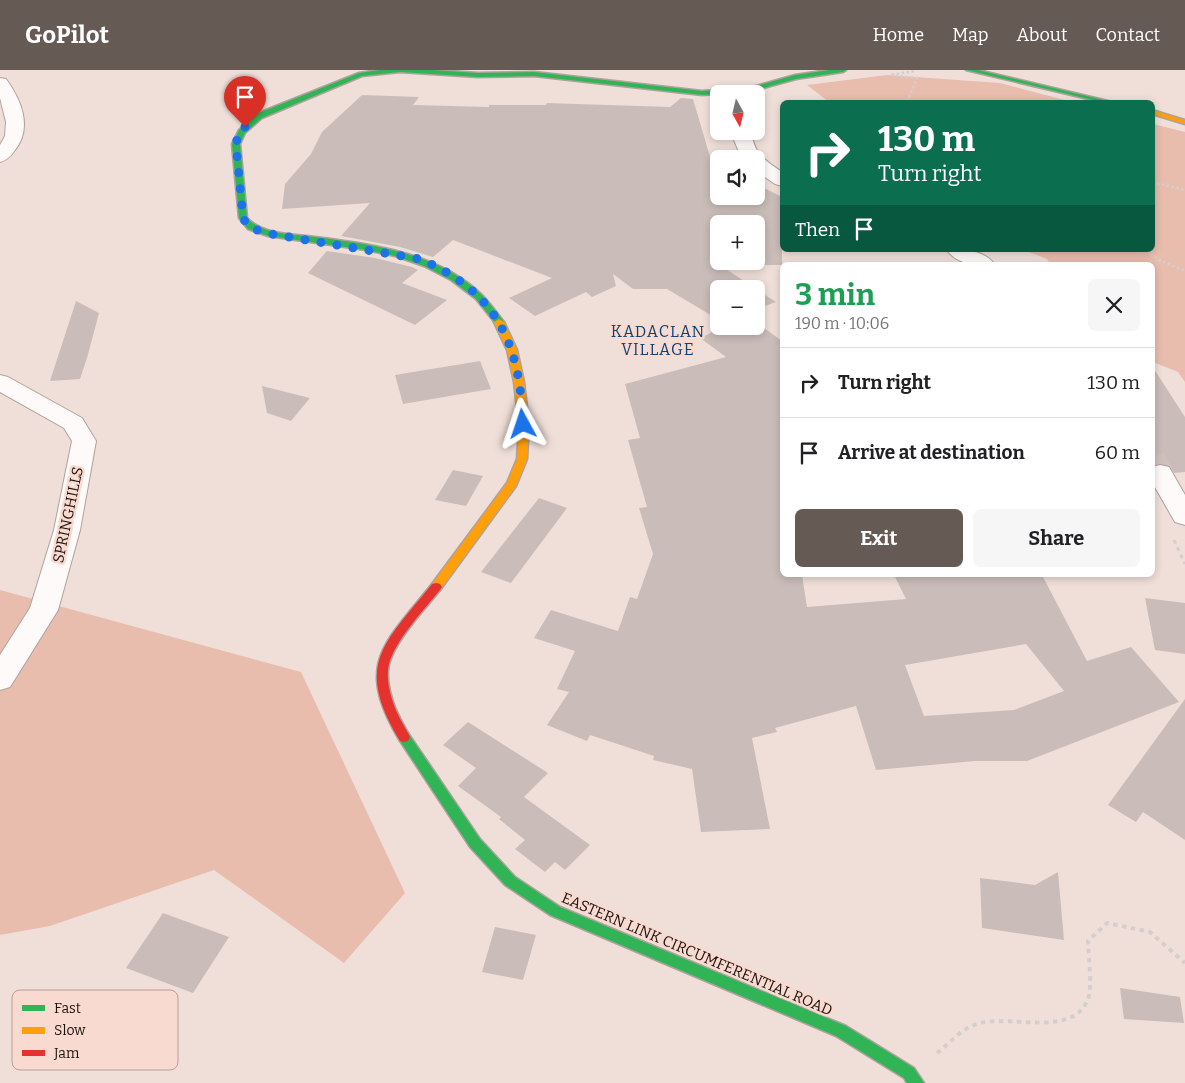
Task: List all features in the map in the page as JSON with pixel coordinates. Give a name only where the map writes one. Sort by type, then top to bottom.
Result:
[{"type":"main road","name":"EASTERN LINK CIRCUMFERENTIAL ROAD","points":[[710,93],[643,88],[534,74],[478,75],[399,70],[361,74],[259,116],[238,135],[236,144],[243,218],[247,225],[257,231],[400,254],[420,259],[440,268],[462,282],[492,312],[506,333],[517,370],[522,408],[524,439],[522,459],[512,484],[393,645],[383,664],[383,684],[388,705],[401,732],[475,843],[510,881],[555,911],[841,1031],[908,1073],[916,1083]]},
{"type":"main road","name":"EASTERN LINK CIRCUMFERENTIAL ROAD","points":[[765,87],[795,77],[843,70]]},
{"type":"main road","points":[[969,70],[1099,100]]},
{"type":"main road","points":[[1155,113],[1185,122]]},
{"type":"street","points":[[0,83],[9,93],[14,118],[14,138],[0,156]]},
{"type":"street","points":[[765,168],[780,179]]},
{"type":"street","points":[[961,252],[979,262]]},
{"type":"street","name":"SPRINGHILLS","points":[[0,382],[73,423],[84,441],[67,530],[44,610],[0,679]]},
{"type":"street","points":[[1160,473],[1184,516]]},
{"type":"path","points":[[908,100],[917,78],[890,75],[915,71]]},
{"type":"path","points":[[1155,183],[1185,190]]},
{"type":"path","points":[[1149,252],[1159,260],[1185,270]]},
{"type":"path","points":[[908,1073],[975,1025],[1012,1020],[1049,1024],[1077,1014],[1088,999],[1088,941],[1107,924],[1150,932],[1185,963]]},
{"type":"shaded area","points":[[887,75],[1000,83],[1064,100],[826,100],[807,85]]},
{"type":"shaded area","points":[[1155,124],[1185,132],[1185,382],[1178,372],[1155,363],[1155,262],[1049,262],[1047,259],[1029,252],[1155,252]]},
{"type":"shaded area","points":[[0,590],[301,672],[405,893],[344,963],[214,870],[50,926],[0,935]]},
{"type":"building","points":[[362,95],[419,97],[413,105],[489,107],[489,105],[546,105],[547,103],[670,107],[681,98],[693,99],[710,157],[710,205],[765,205],[765,188],[780,196],[780,252],[782,252],[782,262],[780,262],[780,265],[765,265],[765,215],[710,215],[710,270],[728,270],[742,280],[710,280],[710,315],[667,289],[633,289],[613,274],[616,286],[592,297],[586,292],[535,316],[509,298],[552,278],[453,240],[433,257],[400,247],[341,236],[370,203],[282,209],[285,184],[311,154],[322,132]]},
{"type":"building","points":[[327,251],[375,258],[412,267],[418,270],[402,283],[447,300],[415,325],[308,273]]},
{"type":"building","points":[[765,295],[776,302],[765,306]]},
{"type":"building","points":[[76,301],[99,313],[87,358],[80,379],[50,381]]},
{"type":"building","points":[[765,329],[780,340],[780,577],[802,577],[807,607],[906,599],[895,577],[1043,577],[1087,661],[1131,647],[1179,702],[1027,761],[975,761],[876,770],[856,706],[775,728],[777,732],[752,738],[770,829],[701,832],[692,769],[653,760],[654,756],[590,735],[587,741],[547,725],[569,692],[557,689],[575,651],[534,638],[551,610],[618,631],[630,597],[637,599],[653,554],[639,508],[647,507],[628,440],[640,438],[625,384],[726,357],[700,338],[710,333],[710,335],[765,335]],"holes":[[[1026,644],[1064,691],[1014,710],[924,716],[905,665]]]},
{"type":"building","points":[[480,361],[491,389],[403,404],[395,375]]},
{"type":"building","points":[[1155,371],[1185,417],[1185,472],[1174,473],[1169,465],[1160,463],[1155,464]]},
{"type":"building","points":[[262,386],[310,398],[291,421],[267,413]]},
{"type":"building","points":[[453,470],[483,476],[466,506],[435,500]]},
{"type":"building","points":[[539,498],[567,508],[511,583],[481,572]]},
{"type":"building","points":[[1145,598],[1185,603],[1185,654],[1155,650]]},
{"type":"building","points":[[1185,699],[1185,840],[1143,812],[1136,822],[1108,805]]},
{"type":"building","points":[[468,722],[548,773],[524,797],[590,845],[565,870],[555,862],[545,872],[515,849],[525,840],[499,819],[501,817],[458,786],[476,768],[443,745]]},
{"type":"building","points":[[1058,872],[1064,940],[982,928],[980,878],[1035,885]]},
{"type":"building","points":[[163,913],[229,937],[193,993],[126,968]]},
{"type":"building","points":[[495,927],[536,935],[523,980],[482,972]]},
{"type":"building","points":[[1120,988],[1180,997],[1184,1023],[1124,1019]]},
{"type":"tunnel","points":[[1155,464],[1160,473]]},
{"type":"traffic: fast","points":[[398,70],[361,74],[259,116],[242,132],[236,144],[243,218],[251,227],[271,234],[366,247],[397,254],[427,264],[454,278],[479,297],[499,322]]},
{"type":"traffic: fast","points":[[401,70],[478,75],[534,74],[702,93],[749,90],[795,77],[843,70]]},
{"type":"traffic: fast","points":[[969,70],[1099,100]]},
{"type":"traffic: fast","points":[[404,737],[475,843],[510,881],[555,911],[841,1031],[909,1073],[916,1083]]},
{"type":"traffic: slow","points":[[1155,113],[1185,122]]},
{"type":"traffic: slow","points":[[436,587],[512,484],[522,459],[524,425],[519,382],[512,350],[499,322]]},
{"type":"traffic: jam","points":[[404,737],[390,712],[384,692],[382,682],[383,664],[391,646],[436,587]]},
{"type":"district","name":"KADACLAN VILLAGE","points":[[658,340]]},
{"type":"route","points":[[245,127],[238,135],[236,144],[243,218],[247,225],[257,231],[271,234],[344,244],[420,259],[440,268],[462,282],[492,312],[503,327],[517,370],[523,424]]}]
